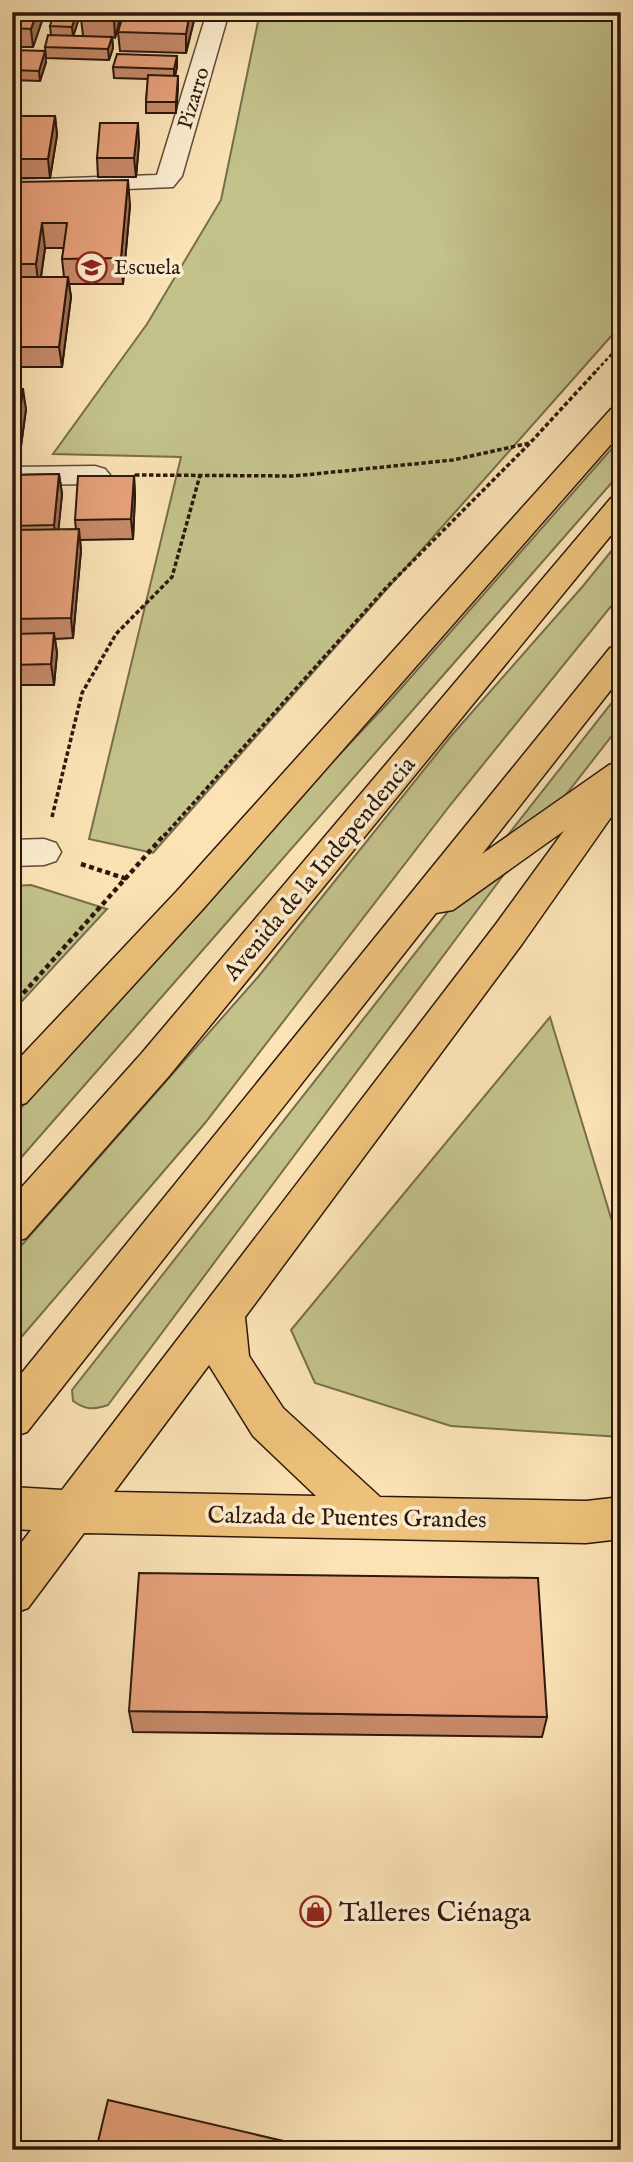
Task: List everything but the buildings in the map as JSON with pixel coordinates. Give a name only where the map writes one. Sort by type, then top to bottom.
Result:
[{"type":"main road","points":[[12,1092],[199,889],[621,415]]},
{"type":"main road","name":"Avenida de la Independencia","points":[[12,1226],[163,1055],[621,504]]},
{"type":"main road","points":[[12,1418],[621,655]]},
{"type":"main road","points":[[404,926],[621,775]]},
{"type":"main road","points":[[12,1592],[509,934],[621,775]]},
{"type":"main road","points":[[223,1312],[228,1361],[268,1422],[370,1517]]},
{"type":"main road","name":"Calzada de Puentes Grandes","points":[[12,1508],[73,1512],[586,1522],[621,1517]]},
{"type":"street","name":"Pizarro","points":[[12,187],[164,182],[170,176],[219,12]]},
{"type":"street","points":[[12,476],[94,474]]},
{"type":"path","points":[[12,1006],[385,589],[530,443],[621,344]]},
{"type":"path","points":[[94,474],[294,476],[453,460],[530,443]]},
{"type":"path","points":[[28,853],[82,693],[116,634],[173,577],[200,475]]},
{"type":"shaded area","points":[[260,12],[621,12],[621,325],[153,853],[89,839],[181,457],[53,454],[147,324],[221,200]]},
{"type":"shaded area","points":[[621,438],[621,472],[12,1168],[12,1118],[256,843],[389,702]]},
{"type":"shaded area","points":[[621,539],[621,594],[451,804],[205,1123],[12,1348],[12,1256],[258,977],[451,736]]},
{"type":"shaded area","points":[[621,691],[621,724],[505,873],[108,1405],[90,1408],[73,1401],[72,1390]]},
{"type":"shaded area","points":[[31,885],[107,909],[12,1012],[12,886]]},
{"type":"shaded area","points":[[550,1017],[615,1231],[621,1265],[621,1437],[451,1426],[315,1383],[291,1330]]},
{"type":"place","name":"Escuela","points":[[91,267]]},
{"type":"place","name":"Talleres Ciénaga","points":[[316,1911]]}]
